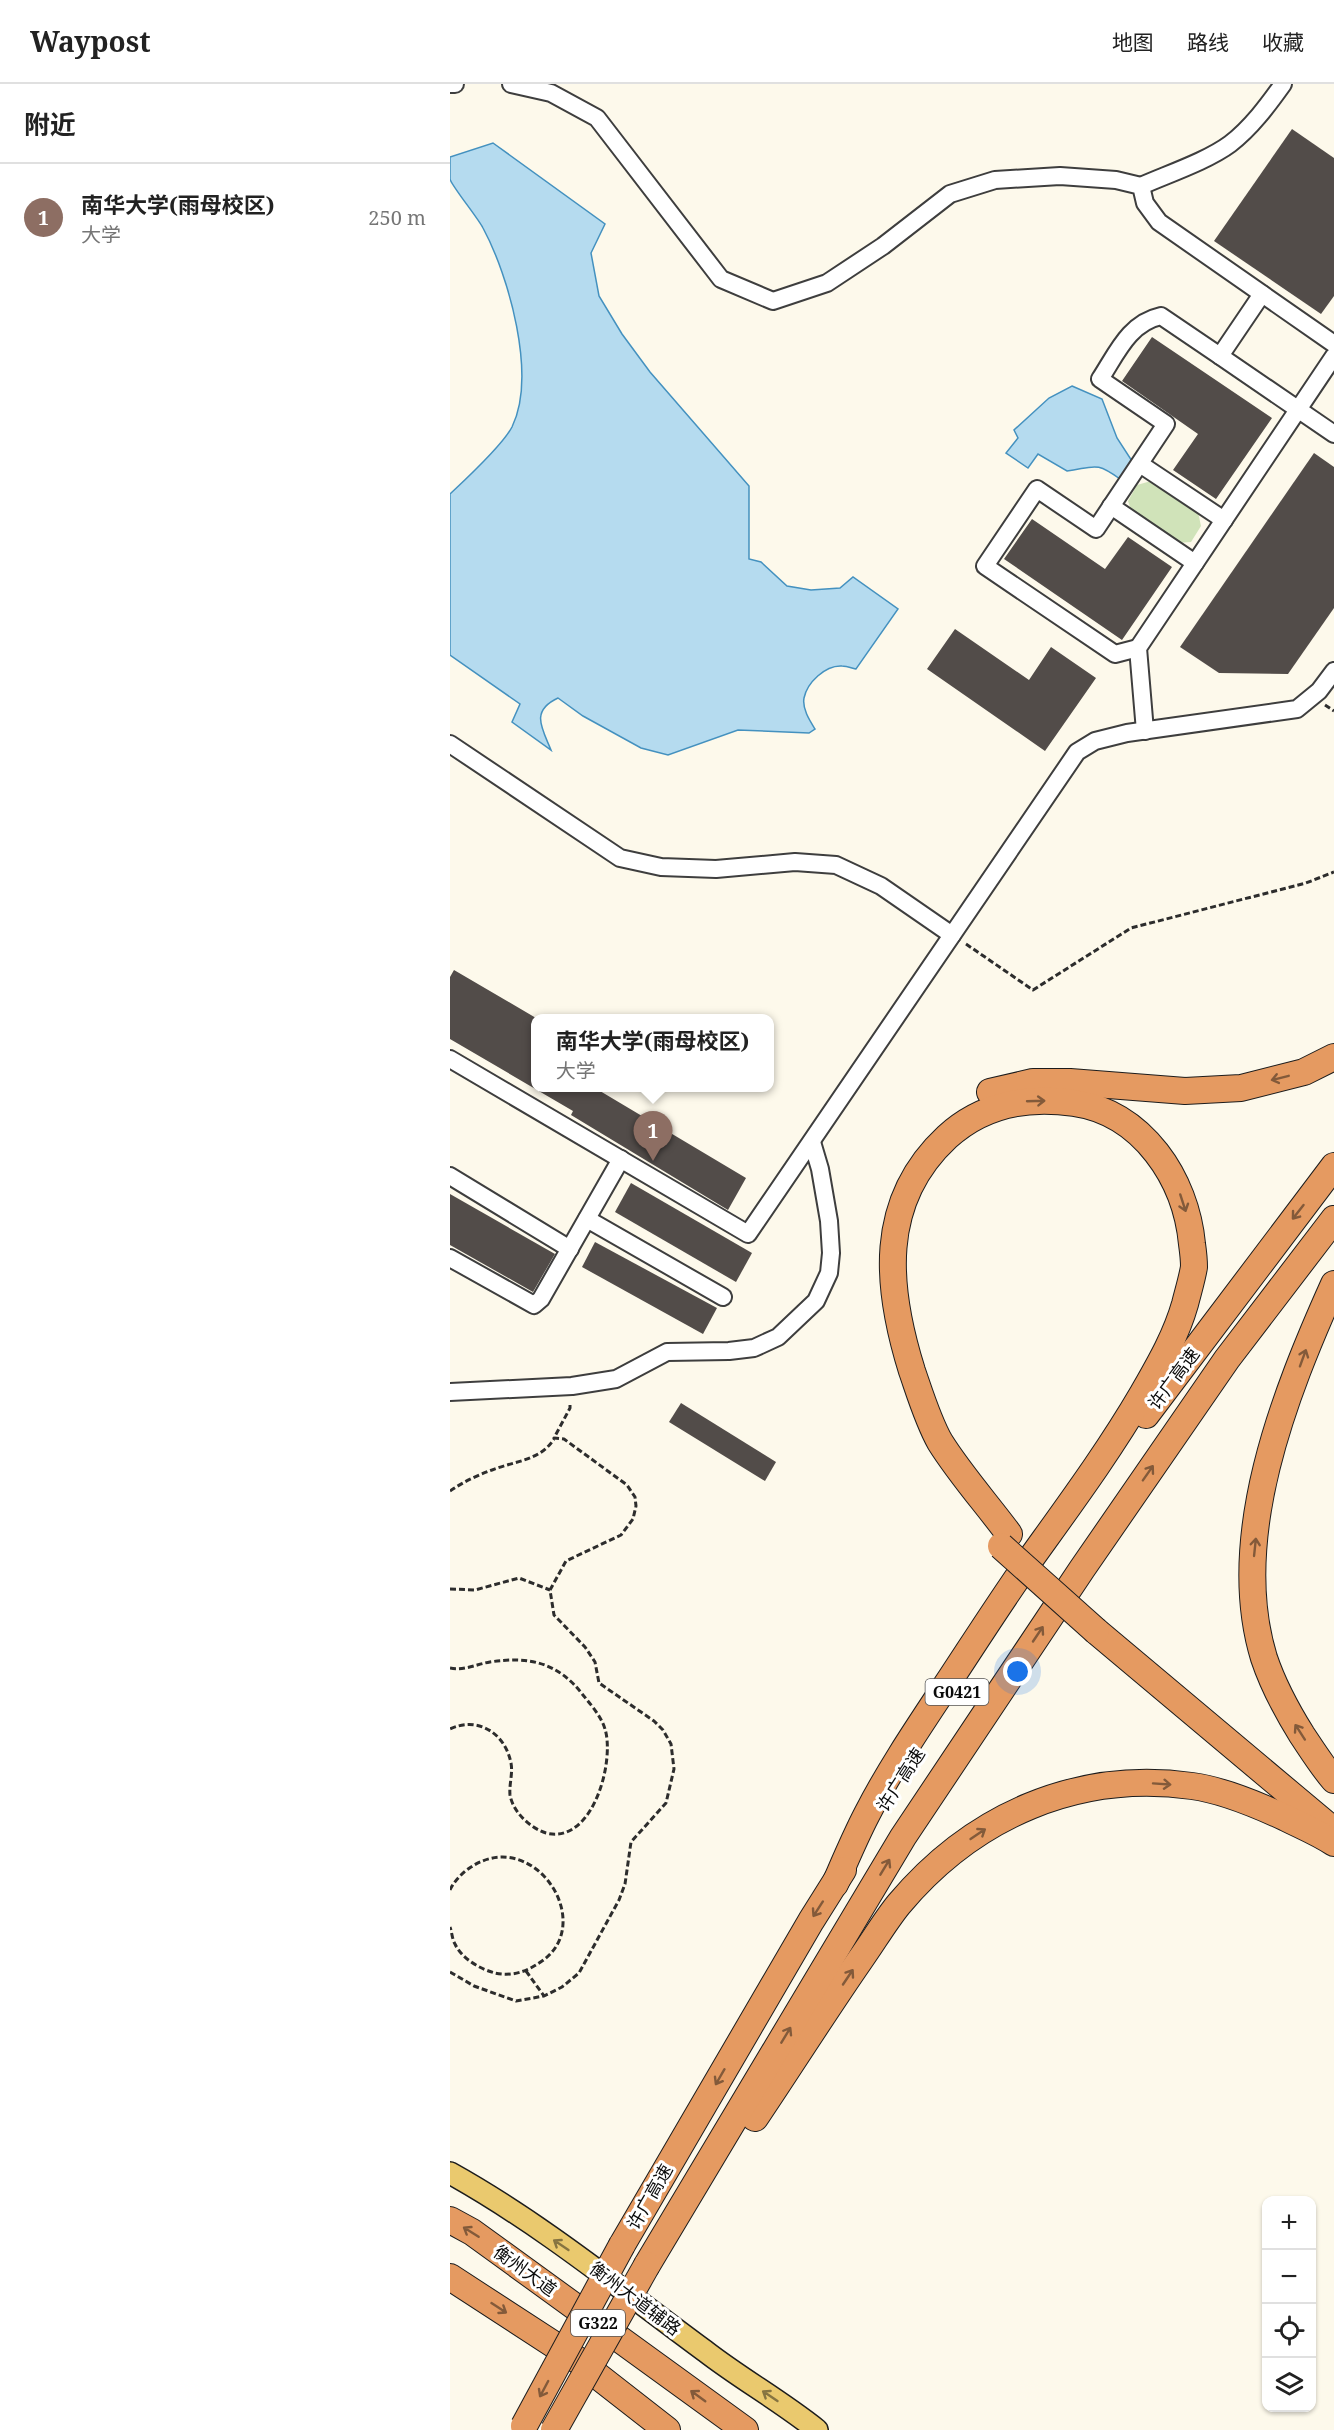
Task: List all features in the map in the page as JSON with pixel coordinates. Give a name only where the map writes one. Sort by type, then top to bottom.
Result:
[{"type":"highway","points":[[1334,1057],[1304,1072],[1241,1088],[1185,1092],[1070,1082],[1033,1082],[987,1093],[960,1108],[932,1129],[908,1159],[889,1192],[881,1227],[878,1267],[888,1338],[901,1387],[917,1426],[939,1467],[1005,1540],[1334,1831]]},
{"type":"highway","points":[[835,1884],[867,1814],[920,1725],[1016,1580],[1119,1435],[1165,1355],[1184,1308],[1194,1265],[1190,1224],[1179,1190],[1162,1160],[1139,1133],[1109,1112],[1075,1103],[1038,1101],[1004,1104],[974,1117],[948,1136],[923,1162],[905,1194],[895,1226],[892,1276],[901,1336],[919,1392],[939,1440],[1005,1540]]},
{"type":"highway","name":"许广高速","points":[[523,2428],[622,2245],[835,1884],[979,1659],[1101,1476],[1334,1166]]},
{"type":"highway","name":"许广高速","points":[[554,2430],[652,2269],[910,1827],[1075,1579],[1221,1368],[1334,1219]]},
{"type":"highway","points":[[1334,1284],[1311,1335],[1284,1411],[1260,1503],[1254,1554],[1255,1608],[1264,1657],[1285,1708],[1326,1772],[1334,1780]]},
{"type":"highway","points":[[1100,1625],[1334,1808]]},
{"type":"highway","points":[[570,2430],[652,2269],[898,1905],[930,1872],[958,1848],[991,1826],[1036,1802],[1083,1789],[1131,1782],[1194,1786],[1258,1805],[1334,1843]]},
{"type":"highway","name":"衡州大道","points":[[450,2220],[472,2232],[745,2430]]},
{"type":"highway","name":"G322","points":[[450,2277],[576,2359],[667,2430]]},
{"type":"main road","name":"衡州大道辅路","points":[[450,2173],[474,2186],[571,2252],[722,2364],[817,2430]]},
{"type":"lane","points":[[450,84],[455,84]]},
{"type":"lane","points":[[511,84],[551,93],[597,118],[721,279],[773,301],[827,283],[883,246],[950,194],[995,180],[1060,176],[1116,180],[1141,186],[1190,165],[1230,144],[1267,107],[1283,84]]},
{"type":"lane","points":[[1141,186],[1145,203],[1159,222],[1334,344]]},
{"type":"lane","points":[[1220,356],[1262,294]]},
{"type":"lane","points":[[1138,648],[1115,654],[985,566],[1037,489],[1096,529],[1166,424],[1100,379],[1136,325],[1149,318],[1161,316],[1334,434]]},
{"type":"lane","points":[[1145,731],[1138,648],[1334,356]]},
{"type":"lane","points":[[1140,464],[1224,520]]},
{"type":"lane","points":[[1111,506],[1195,563]]},
{"type":"lane","points":[[450,1059],[748,1234],[1077,752],[1095,741],[1145,731],[1297,709],[1319,691],[1334,671]]},
{"type":"lane","points":[[450,744],[620,858],[661,867],[683,868],[716,869],[795,862],[836,865],[881,886],[952,934]]},
{"type":"lane","points":[[450,1392],[570,1386],[616,1379],[667,1352],[729,1351],[754,1348],[778,1337],[816,1301],[829,1273],[831,1253],[827,1211],[820,1169],[812,1142]]},
{"type":"lane","points":[[450,1258],[534,1305],[542,1299],[621,1159]]},
{"type":"lane","points":[[450,1176],[570,1249]]},
{"type":"lane","points":[[587,1219],[723,1297]]},
{"type":"path","points":[[952,934],[1033,990],[1131,928],[1306,883],[1334,872]]},
{"type":"path","points":[[450,1491],[488,1471],[536,1456],[548,1447],[570,1408],[570,1386]]},
{"type":"path","points":[[450,1972],[474,1986],[516,2001],[544,1996],[562,1987],[579,1973],[620,1900],[625,1884],[631,1842],[666,1803],[675,1769],[671,1744],[663,1730],[654,1721],[599,1683],[595,1662],[585,1647],[554,1615],[550,1590],[566,1561],[621,1535],[633,1519],[636,1506],[633,1491],[627,1485],[564,1439],[554,1438]]},
{"type":"path","points":[[450,1589],[475,1590],[519,1578],[550,1590]]},
{"type":"path","points":[[450,1668],[457,1669],[488,1662],[524,1659],[539,1661],[581,1692],[600,1716],[608,1748],[602,1784],[592,1810],[582,1821],[560,1833],[550,1834],[531,1826],[515,1809],[510,1796],[511,1762],[502,1742],[481,1724],[470,1723],[450,1729]]},
{"type":"path","points":[[450,1890],[467,1869],[477,1863],[498,1856],[512,1856],[524,1860],[543,1875],[562,1908],[564,1929],[562,1939],[555,1951],[526,1971],[501,1974],[478,1968],[452,1944],[450,1927]]},
{"type":"path","points":[[526,1971],[544,1996]]},
{"type":"green space","points":[[1151,481],[1198,512],[1201,526],[1191,542],[1177,543],[1132,513],[1128,501],[1137,485]]},
{"type":"water","points":[[493,143],[605,224],[591,253],[599,296],[622,334],[650,372],[749,486],[749,559],[761,562],[787,586],[811,590],[840,588],[853,577],[898,609],[856,669],[836,666],[829,668],[813,681],[804,698],[807,715],[815,729],[809,733],[738,730],[668,755],[641,748],[583,716],[558,698],[549,703],[541,714],[542,727],[551,750],[512,722],[520,704],[450,655],[450,494],[484,462],[507,435],[519,406],[522,381],[517,326],[502,272],[483,228],[450,179],[450,157]]},
{"type":"water","points":[[1072,386],[1102,399],[1117,438],[1132,461],[1120,479],[1095,467],[1067,471],[1038,454],[1028,468],[1006,453],[1018,438],[1014,430],[1049,398]]},
{"type":"building","points":[[1292,129],[1334,158],[1334,296],[1321,314],[1214,241]]},
{"type":"building","points":[[1152,337],[1272,418],[1216,499],[1173,470],[1198,434],[1122,381]]},
{"type":"building","points":[[1314,453],[1334,467],[1334,608],[1288,674],[1219,673],[1180,647]]},
{"type":"building","points":[[1032,519],[1105,569],[1128,537],[1172,567],[1122,640],[1004,559]]},
{"type":"building","points":[[955,629],[1029,680],[1051,647],[1096,678],[1045,751],[927,669]]},
{"type":"building","points":[[454,970],[531,1015],[531,1086],[450,1039],[450,977]]},
{"type":"building","points":[[541,1092],[602,1092],[746,1178],[728,1210],[571,1115],[573,1111]]},
{"type":"building","points":[[631,1183],[752,1253],[736,1282],[615,1212]]},
{"type":"building","points":[[450,1194],[555,1254],[533,1292],[450,1245]]},
{"type":"building","points":[[595,1242],[717,1308],[703,1334],[582,1267]]},
{"type":"building","points":[[681,1403],[776,1462],[765,1481],[669,1422]]},
{"type":"place","name":"南华大学(雨母校区)","points":[[653,1161]]}]
